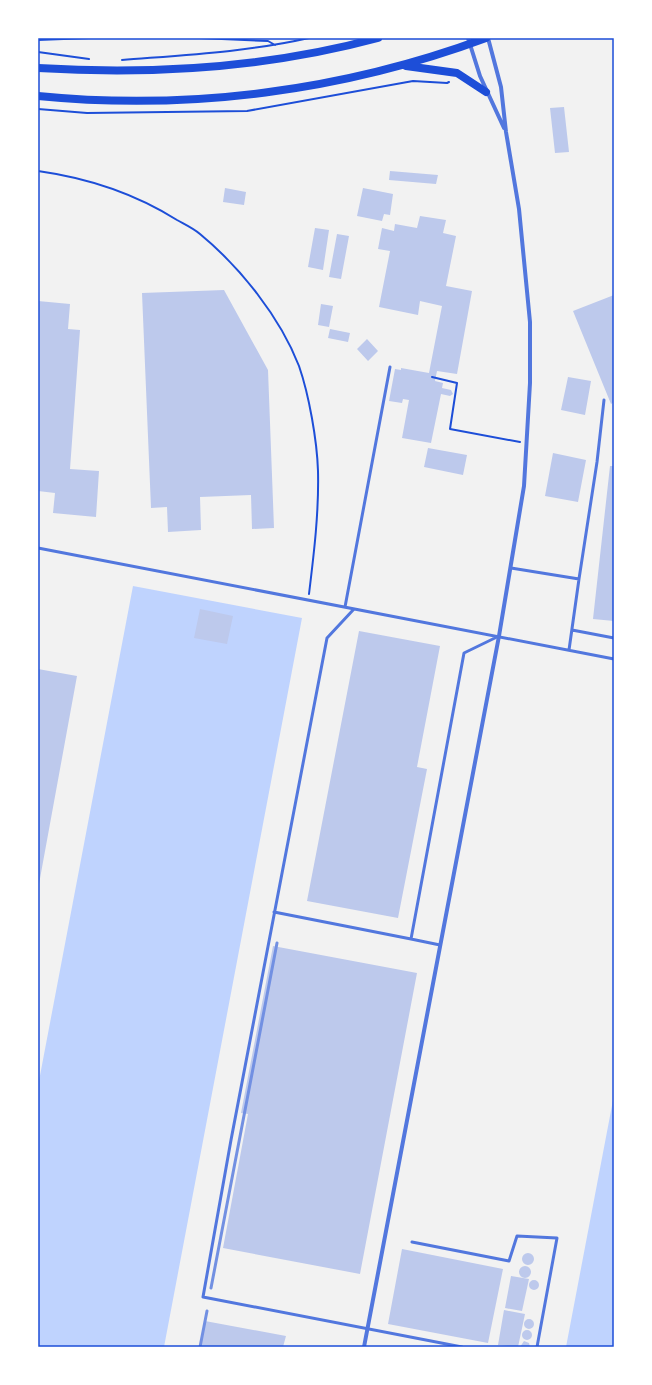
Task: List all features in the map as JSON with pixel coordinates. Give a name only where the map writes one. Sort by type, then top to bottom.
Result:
[{"type":"main road","points":[[38,68],[110,71],[204,68],[296,56],[378,38]]},
{"type":"main road","points":[[38,96],[126,101],[220,99],[312,86],[401,66],[469,41],[487,38]]},
{"type":"main road","points":[[401,66],[457,73],[486,92]]},
{"type":"street","points":[[364,1347],[500,636],[524,486],[530,383],[530,322],[519,208],[506,132],[501,87],[487,38]]},
{"type":"street","points":[[469,41],[486,92],[506,132]]},
{"type":"lane","points":[[345,607],[390,367]]},
{"type":"lane","points":[[569,650],[597,462],[604,400]]},
{"type":"lane","points":[[38,548],[614,659]]},
{"type":"lane","points":[[511,568],[580,579]]},
{"type":"lane","points":[[354,608],[327,638],[231,1140],[204,1297],[462,1347]]},
{"type":"lane","points":[[572,630],[614,638]]},
{"type":"lane","points":[[411,939],[464,653],[500,636]]},
{"type":"lane","points":[[274,912],[440,945]]},
{"type":"lane","points":[[412,1242],[509,1261],[517,1236],[557,1238],[537,1347]]},
{"type":"path","points":[[38,40],[89,38]]},
{"type":"path","points":[[200,38],[268,41],[276,45]]},
{"type":"path","points":[[118,60],[227,52],[276,45],[309,38]]},
{"type":"path","points":[[38,52],[95,60]]},
{"type":"path","points":[[38,171],[69,176],[118,190],[157,208],[199,233],[238,270],[275,319],[299,366],[312,419],[318,469],[317,526],[308,600]]},
{"type":"path","points":[[432,377],[457,383],[450,429],[527,443]]},
{"type":"shaded area","points":[[38,38],[287,38],[38,40]]},
{"type":"water","points":[[133,586],[302,618],[164,1347],[38,1347],[38,1086]]},
{"type":"water","points":[[614,1095],[614,1347],[566,1347]]},
{"type":"building","points":[[564,107],[569,152],[555,153],[550,108]]},
{"type":"building","points":[[390,171],[438,175],[436,184],[389,180]]},
{"type":"building","points":[[225,188],[246,192],[244,205],[223,202]]},
{"type":"building","points":[[363,188],[393,194],[390,215],[384,214],[382,221],[357,216]]},
{"type":"building","points":[[420,216],[446,220],[443,233],[456,236],[446,286],[472,291],[457,374],[437,371],[435,381],[443,383],[442,388],[451,390],[453,394],[450,396],[441,394],[431,443],[402,438],[409,400],[403,399],[402,403],[389,401],[395,369],[401,370],[401,368],[429,373],[442,306],[420,301],[418,315],[379,307],[390,251],[378,249],[382,228],[394,231],[395,224],[417,228]]},
{"type":"building","points":[[315,228],[329,230],[323,270],[308,267]]},
{"type":"building","points":[[337,234],[349,236],[341,279],[329,277]]},
{"type":"building","points":[[224,290],[268,370],[274,528],[252,529],[251,495],[200,497],[201,530],[168,532],[167,507],[151,508],[142,293]]},
{"type":"building","points":[[614,295],[614,402],[611,404],[573,311]]},
{"type":"building","points":[[38,301],[70,304],[68,329],[80,330],[70,469],[99,471],[96,517],[53,513],[55,493],[38,491]]},
{"type":"building","points":[[321,304],[333,306],[329,327],[318,325]]},
{"type":"building","points":[[330,329],[350,333],[348,342],[328,338]]},
{"type":"building","points":[[367,339],[378,351],[368,361],[357,349]]},
{"type":"building","points":[[568,377],[591,381],[585,415],[561,410]]},
{"type":"building","points":[[428,448],[467,455],[463,475],[424,467]]},
{"type":"building","points":[[553,453],[586,460],[578,502],[545,496]]},
{"type":"building","points":[[610,466],[614,466],[614,621],[593,619]]},
{"type":"building","points":[[200,609],[233,616],[227,644],[194,638]]},
{"type":"building","points":[[359,631],[440,646],[417,767],[427,769],[398,918],[307,901]]},
{"type":"building","points":[[38,669],[77,676],[39,884],[38,884]]},
{"type":"building","points":[[273,946],[417,973],[360,1274],[223,1248],[248,1114],[241,1113]]},
{"type":"building","points":[[402,1249],[503,1269],[488,1343],[388,1324]]},
{"type":"building","points":[[528,1253],[532,1255],[534,1259],[532,1263],[528,1265],[524,1263],[522,1259],[524,1255]]},
{"type":"building","points":[[525,1266],[529,1268],[531,1272],[529,1276],[525,1278],[521,1276],[519,1272],[521,1268]]},
{"type":"building","points":[[511,1276],[529,1279],[522,1311],[505,1308]]},
{"type":"building","points":[[534,1280],[539,1285],[534,1290],[529,1285]]},
{"type":"building","points":[[504,1310],[525,1314],[518,1347],[498,1345]]},
{"type":"building","points":[[529,1319],[534,1324],[529,1329],[524,1324]]},
{"type":"building","points":[[205,1321],[286,1336],[283,1347],[200,1347]]},
{"type":"building","points":[[525,1330],[529,1330],[532,1335],[529,1340],[525,1340],[522,1337],[522,1333]]},
{"type":"building","points":[[524,1341],[529,1343],[530,1347],[520,1347]]},
{"type":"railway","points":[[211,1288],[277,943]]},
{"type":"railway","points":[[200,1347],[207,1311]]}]
